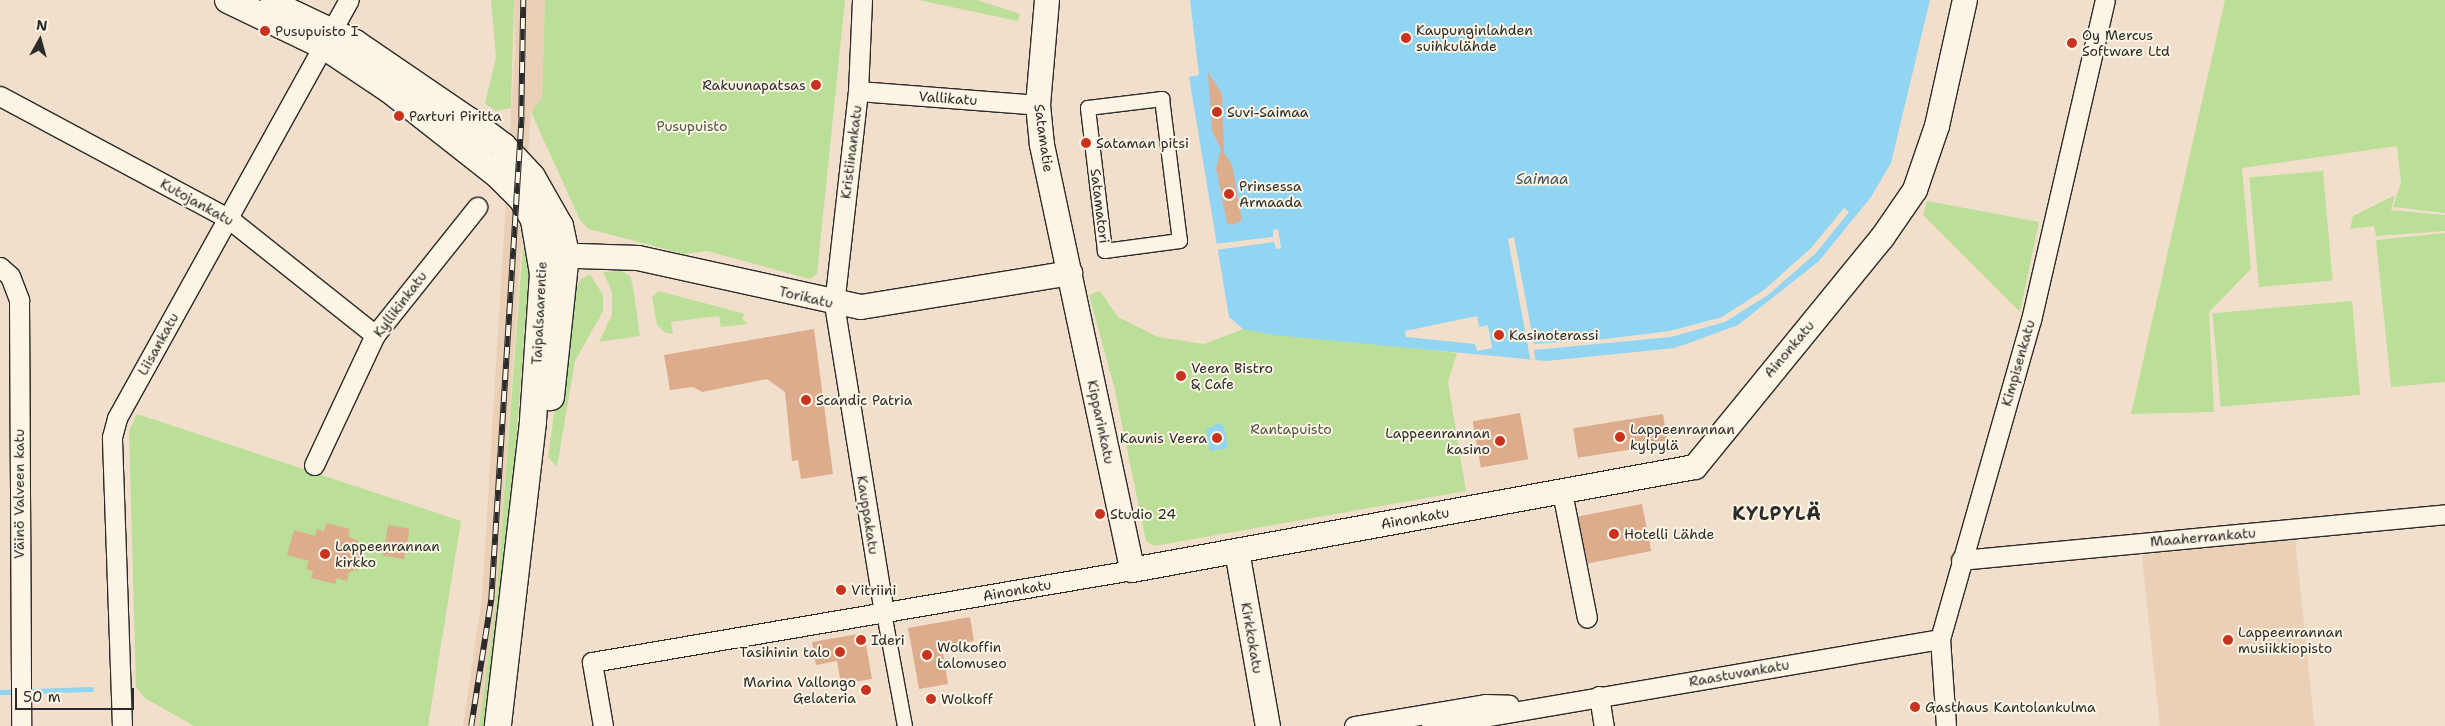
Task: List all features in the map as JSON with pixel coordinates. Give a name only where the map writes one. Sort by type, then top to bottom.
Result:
[{"type":"main road","name":"Taipalsaarentie","points":[[228,0],[328,38]]},
{"type":"main road","name":"Taipalsaarentie","points":[[263,0],[504,146],[547,198],[554,255],[513,726]]},
{"type":"main road","name":"Taipalsaarentie","points":[[498,726],[554,255]]},
{"type":"street","name":"Liisankatu","points":[[125,726],[112,438],[117,418],[348,0]]},
{"type":"street","name":"Kristiinankatu","points":[[834,304],[858,91],[862,0]]},
{"type":"street","name":"Satamatie","points":[[1047,0],[1038,105],[1070,274]]},
{"type":"street","name":"Ainonkatu","points":[[603,726],[592,662],[884,614],[1695,467],[1882,238],[1915,190],[1937,126],[1965,0]]},
{"type":"street","name":"Kimpisenkatu","points":[[1946,726],[1940,639],[2031,320],[2105,0]]},
{"type":"street","name":"Vallikatu","points":[[858,91],[1038,105]]},
{"type":"street","name":"Kutojankatu","points":[[0,96],[228,218],[376,335]]},
{"type":"street","name":"Satamatori","points":[[1162,99],[1180,241],[1105,251],[1088,108],[1162,99]]},
{"type":"street","name":"Kyllikinkatu","points":[[314,465],[376,335],[477,207]]},
{"type":"street","name":"Torikatu","points":[[554,255],[638,258],[834,304],[862,307],[1070,274]]},
{"type":"street","name":"Väinö Valveen katu","points":[[0,267],[10,276],[19,300],[21,726]]},
{"type":"street","name":"Kipparinkatu","points":[[1070,274],[1132,570]]},
{"type":"street","name":"Kauppakatu","points":[[834,304],[884,614],[905,726]]},
{"type":"street","points":[[1562,492],[1587,618]]},
{"type":"street","name":"Maaherrankatu","points":[[1961,560],[2445,514]]},
{"type":"street","name":"Kirkkokatu","points":[[1237,551],[1268,726]]},
{"type":"street","name":"Raastuvankatu","points":[[1431,726],[1940,639]]},
{"type":"street","points":[[1599,696],[1604,726]]},
{"type":"street","name":"Raastuvankatu","points":[[1354,726],[1485,704],[1538,707]]},
{"type":"shaded area","points":[[514,0],[545,0],[542,98],[531,112],[496,602],[479,726],[463,726],[482,597],[515,48]]},
{"type":"shaded area","name":"Lappeenrannan musiikkiopisto","points":[[2295,539],[2315,726],[2160,726],[2142,555]]},
{"type":"green space","points":[[491,0],[514,0],[511,108],[496,111],[485,104],[496,57]]},
{"type":"green space","name":"Pusupuisto","points":[[545,0],[845,0],[817,274],[810,279],[707,251],[684,254],[589,229],[580,220],[531,112],[542,98]]},
{"type":"green space","points":[[918,0],[977,0],[1020,14],[1018,21]]},
{"type":"green space","points":[[2225,0],[2445,0],[2445,213],[2393,207],[2401,183],[2397,146],[2242,168],[2251,269],[2209,312],[2214,412],[2131,414]]},
{"type":"green space","points":[[2323,171],[2333,281],[2259,287],[2249,177]]},
{"type":"green space","points":[[2395,195],[2391,210],[2445,215],[2445,231],[2376,236],[2374,226],[2350,229],[2353,216]]},
{"type":"green space","points":[[1927,201],[2039,222],[2020,312],[1923,215]]},
{"type":"green space","points":[[2445,233],[2445,382],[2391,387],[2376,240]]},
{"type":"green space","points":[[523,245],[529,272],[510,523],[488,726],[479,726],[496,602]]},
{"type":"green space","points":[[622,271],[630,276],[640,336],[599,342],[612,315],[612,292],[603,272]]},
{"type":"green space","points":[[590,274],[603,295],[603,311],[575,361],[557,467],[548,457],[571,294],[581,279]]},
{"type":"green space","points":[[659,291],[745,314],[742,318],[748,324],[721,327],[719,316],[671,322],[673,334],[666,333],[657,325],[652,297]]},
{"type":"green space","name":"Rantapuisto","points":[[1100,291],[1118,317],[1158,337],[1204,344],[1243,329],[1457,353],[1448,382],[1466,491],[1154,546],[1146,541],[1114,386],[1089,295]]},
{"type":"green space","points":[[2352,301],[2360,395],[2221,407],[2213,313]]},
{"type":"green space","points":[[137,414],[461,521],[428,726],[194,726],[145,698],[136,687],[129,431]]},
{"type":"water","name":"Saimaa","points":[[1190,0],[1930,0],[1891,163],[1871,197],[1819,261],[1738,325],[1675,348],[1546,361],[1273,335],[1243,329],[1229,317],[1189,77],[1199,75]]},
{"type":"water","points":[[1219,423],[1224,427],[1228,448],[1210,451],[1206,429]]},
{"type":"pier","points":[[1844,208],[1849,212],[1816,253],[1768,295],[1725,322],[1671,337],[1534,350],[1536,363],[1531,363],[1508,239],[1514,237],[1534,344],[1606,339],[1670,331],[1722,317],[1764,290],[1811,248]]},
{"type":"pier","points":[[1278,229],[1281,248],[1276,249],[1274,242],[1215,250],[1215,244],[1273,237],[1273,230]]},
{"type":"pier","points":[[1477,316],[1479,327],[1488,325],[1492,348],[1477,351],[1475,344],[1406,337],[1405,331]]},
{"type":"building","points":[[1208,72],[1222,94],[1224,153],[1232,165],[1242,220],[1232,225],[1227,223],[1216,168],[1221,149],[1212,131]]},
{"type":"building","name":"Scandic Patria","points":[[814,329],[833,474],[801,479],[798,460],[792,461],[785,392],[767,379],[702,392],[693,387],[670,390],[664,355]]},
{"type":"building","name":"Lappeenrannan kasino","points":[[1520,413],[1528,459],[1481,468],[1473,421]]},
{"type":"building","name":"Lappeenrannan kylpylä","points":[[1663,414],[1668,444],[1578,458],[1573,428]]},
{"type":"building","name":"Hotelli Lähde","points":[[1642,504],[1651,551],[1587,564],[1578,516]]},
{"type":"building","name":"Lappeenrannan kirkko","points":[[326,523],[350,529],[348,537],[358,540],[356,548],[364,556],[361,568],[349,572],[347,581],[337,578],[335,584],[311,578],[313,571],[306,569],[309,561],[287,555],[294,530],[315,536],[317,529],[324,531]]},
{"type":"building","points":[[388,525],[410,529],[404,559],[383,556]]},
{"type":"building","points":[[970,617],[974,641],[942,646],[948,684],[919,689],[908,628]]},
{"type":"building","name":"Tasihinin talo","points":[[864,633],[872,679],[841,684],[837,661],[816,665],[812,642]]},
{"type":"waterway","points":[[33,691],[91,689]]},
{"type":"waterway","points":[[0,692],[13,692]]},
{"type":"railway","points":[[471,726],[491,600],[521,117],[523,0]]},
{"type":"place","name":"Pusupuisto I","points":[[265,31]]},
{"type":"place","name":"Kaupunginlahden suihkulähde","points":[[1406,38]]},
{"type":"place","name":"Oy Mercus Software Ltd","points":[[2072,43]]},
{"type":"place","name":"Rakuunapatsas","points":[[816,85]]},
{"type":"place","name":"Suvi-Saimaa","points":[[1217,112]]},
{"type":"place","name":"Parturi Piritta","points":[[399,116]]},
{"type":"place","name":"Sataman pitsi","points":[[1086,143]]},
{"type":"place","name":"Prinsessa Armaada","points":[[1229,194]]},
{"type":"place","name":"Kasinoterassi","points":[[1499,335]]},
{"type":"place","name":"Veera Bistro & Cafe","points":[[1181,376]]},
{"type":"place","name":"Scandic Patria","points":[[806,400]]},
{"type":"place","name":"Lappeenrannan kylpylä","points":[[1620,437]]},
{"type":"place","name":"Kaunis Veera","points":[[1217,438]]},
{"type":"place","name":"Lappeenrannan kasino","points":[[1500,441]]},
{"type":"place","name":"Studio 24","points":[[1100,514]]},
{"type":"place","name":"Hotelli Lähde","points":[[1614,534]]},
{"type":"place","name":"Lappeenrannan kirkko","points":[[325,554]]},
{"type":"place","name":"Vitriini","points":[[841,590]]},
{"type":"place","name":"Ideri","points":[[861,640]]},
{"type":"place","name":"Lappeenrannan musiikkiopisto","points":[[2228,640]]},
{"type":"place","name":"Tasihinin talo","points":[[840,652]]},
{"type":"place","name":"Wolkoffin talomuseo","points":[[927,655]]},
{"type":"place","name":"Marina Vallongo Gelateria","points":[[866,690]]},
{"type":"place","name":"Wolkoff","points":[[931,699]]},
{"type":"place","name":"Gasthaus Kantolankulma","points":[[1915,707]]},
{"type":"district","name":"KYLPYLÄ","points":[[1777,514]]}]
